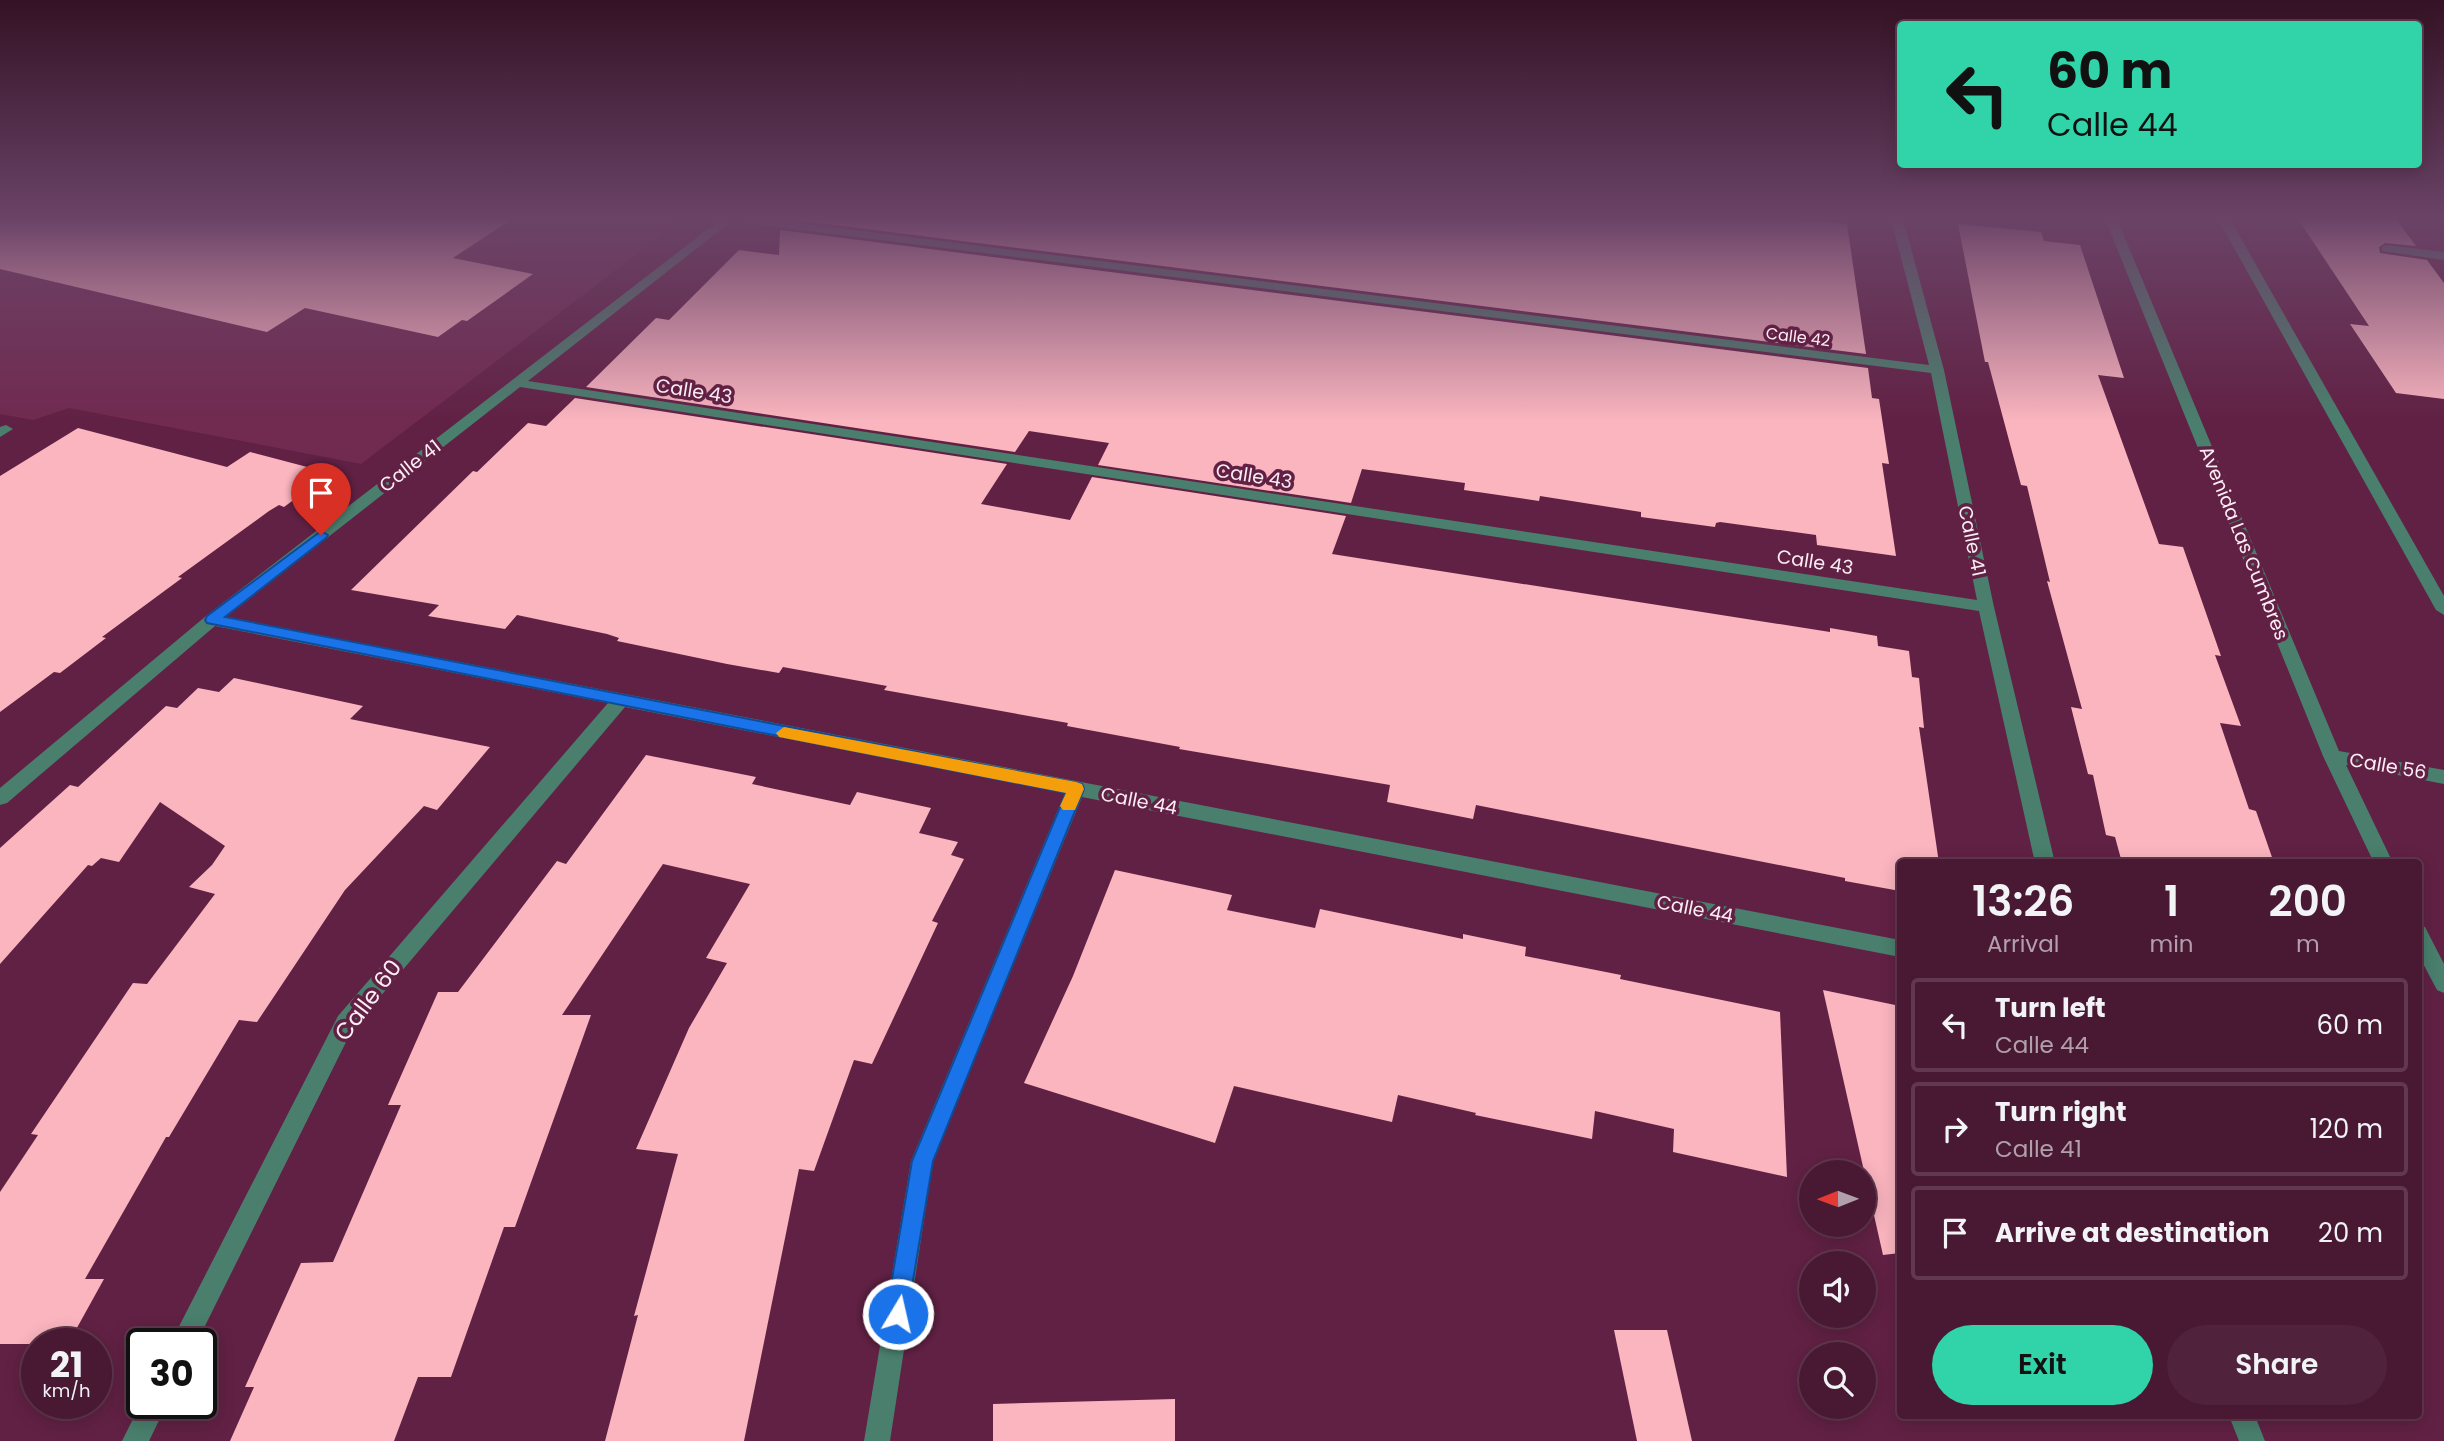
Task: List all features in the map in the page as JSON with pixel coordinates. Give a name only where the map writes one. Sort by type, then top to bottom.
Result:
[{"type":"street","name":"Calle 41","points":[[0,798],[212,620],[641,286]]},
{"type":"street","name":"Calle 42","points":[[1273,286],[1937,370]]},
{"type":"street","name":"Calle 41","points":[[1915,286],[1937,370],[1986,607],[2044,859]]},
{"type":"street","name":"Avenida Las Cumbres","points":[[2139,286],[2332,756],[2382,859]]},
{"type":"street","points":[[2262,286],[2444,610]]},
{"type":"street","name":"Calle 43","points":[[517,383],[1986,607]]},
{"type":"street","name":"Calle 44","points":[[212,620],[1897,948]]},
{"type":"street","name":"Calle 60","points":[[191,1328],[345,1023],[620,701]]},
{"type":"street","name":"Calle 56","points":[[2332,756],[2444,777]]},
{"type":"street","points":[[877,1441],[922,1161],[1076,789]]},
{"type":"street","points":[[2422,941],[2444,984]]},
{"type":"street","points":[[135,1441],[146,1419]]},
{"type":"street","points":[[2243,1419],[2252,1441]]},
{"type":"shaded area","points":[[0,286],[595,286],[361,464],[69,408],[33,420],[0,414]]},
{"type":"building","points":[[73,286],[516,286],[467,321],[462,320],[438,337],[305,308],[267,332]]},
{"type":"building","points":[[703,286],[1223,286],[1868,368],[1872,398],[1879,399],[1889,464],[1882,463],[1896,556],[1817,545],[1816,535],[1720,522],[1716,523],[1715,527],[1641,517],[1641,512],[1540,496],[1539,501],[1464,490],[1465,483],[1362,469],[1351,503],[1098,465],[1109,443],[1029,431],[1015,452],[586,387],[656,318],[669,320]]},
{"type":"building","points":[[1324,286],[1856,286],[1866,354]]},
{"type":"building","points":[[1970,286],[2094,286],[2124,378],[2098,375],[2159,544],[2183,547],[2221,656],[2215,655],[2241,726],[2220,723],[2249,809],[2256,811],[2273,859],[2121,859],[2115,837],[2106,835],[2093,775],[2088,774],[2071,707],[2082,709],[2047,581],[2050,582],[2027,486],[2021,485],[1988,362],[1985,362]]},
{"type":"building","points":[[2343,286],[2444,286],[2444,399],[2396,393],[2350,324],[2369,326]]},
{"type":"building","points":[[575,398],[1007,464],[981,504],[1070,520],[1092,477],[1346,516],[1332,554],[1830,632],[1830,628],[1877,636],[1878,646],[1909,651],[1912,677],[1919,678],[1924,728],[1919,727],[1938,859],[1897,859],[1897,890],[1476,805],[1473,819],[1387,802],[1390,785],[1179,749],[1180,747],[1067,726],[1068,723],[884,690],[887,686],[783,667],[779,673],[727,664],[617,641],[619,638],[607,634],[517,615],[505,629],[428,616],[439,605],[351,590],[473,471],[477,472],[528,423],[546,426]]},
{"type":"building","points":[[78,428],[227,467],[250,452],[330,473],[284,507],[279,505],[269,511],[178,577],[182,578],[102,637],[106,638],[60,673],[54,672],[0,712],[0,476]]},
{"type":"building","points":[[234,678],[363,706],[350,719],[490,747],[437,810],[424,806],[345,890],[257,1022],[239,1020],[169,1137],[166,1137],[85,1279],[104,1279],[77,1328],[21,1328],[21,1344],[0,1344],[0,1192],[38,1135],[31,1134],[133,983],[147,984],[215,894],[189,887],[212,865],[225,846],[160,802],[119,862],[101,858],[92,866],[88,865],[0,964],[0,848],[70,785],[78,787],[166,706],[177,708],[198,688],[219,692]]},
{"type":"building","points":[[646,755],[756,777],[752,784],[850,805],[857,792],[931,808],[919,833],[958,842],[951,855],[964,859],[932,921],[938,923],[872,1064],[854,1060],[814,1171],[799,1169],[744,1441],[605,1441],[638,1315],[634,1316],[678,1154],[636,1149],[689,1028],[727,963],[706,958],[750,884],[663,864],[562,1015],[591,1015],[515,1227],[504,1227],[451,1377],[418,1377],[394,1441],[230,1441],[254,1387],[245,1387],[301,1263],[333,1262],[401,1105],[388,1105],[438,992],[458,992],[557,861],[566,864]]},
{"type":"building","points":[[1115,870],[1232,895],[1227,910],[1315,928],[1320,909],[1463,939],[1463,934],[1526,947],[1525,956],[1780,1012],[1787,1177],[1673,1152],[1674,1129],[1595,1111],[1592,1139],[1475,1115],[1476,1113],[1398,1095],[1392,1122],[1234,1086],[1215,1143],[1024,1083],[1073,976]]},
{"type":"building","points":[[1823,990],[1897,1005],[1897,1253],[1883,1255],[1876,1224],[1876,1160],[1861,1160]]},
{"type":"building","points":[[1614,1330],[1667,1330],[1692,1441],[1637,1441]]},
{"type":"building","points":[[1175,1399],[1175,1441],[993,1441],[993,1404]]},
{"type":"slow traffic","points":[[784,733],[1076,789],[1069,806]]},
{"type":"route","points":[[321,535],[212,620],[1076,789],[922,1161],[898,1314]]}]
